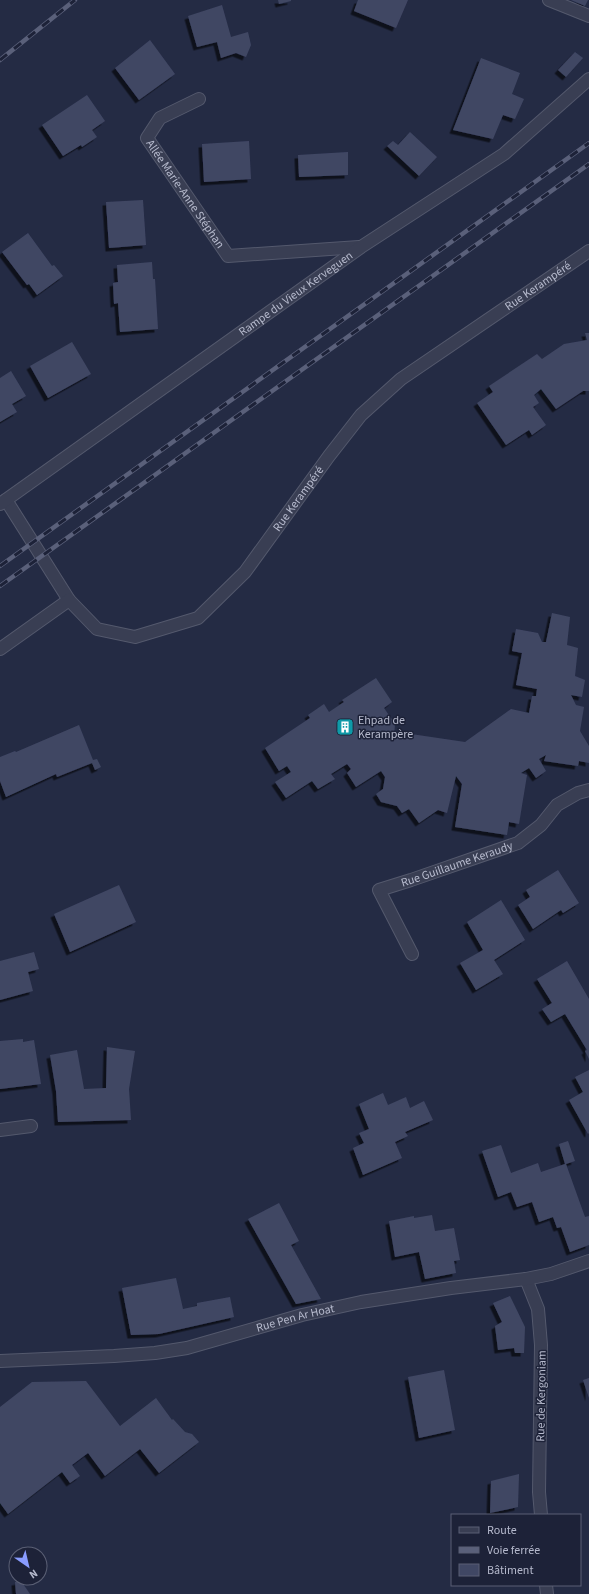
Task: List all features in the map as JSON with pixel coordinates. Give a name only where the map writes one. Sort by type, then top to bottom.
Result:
[{"type":"street","points":[[548,0],[589,16]]},
{"type":"street","name":"Rampe du Vieux Kerveguen","points":[[3,502],[360,247],[504,154],[589,79]]},
{"type":"street","name":"Allée Marie-Anne Stéphan","points":[[200,99],[160,118],[147,138],[228,256],[360,247]]},
{"type":"street","name":"Rue Kerampéré","points":[[3,502],[69,600],[97,629],[135,637],[198,618],[245,572],[329,456],[361,415],[401,379],[589,251]]},
{"type":"street","points":[[0,649],[69,600]]},
{"type":"street","name":"Rue Guillaume Keraudy","points":[[412,954],[379,890],[518,843],[541,825],[557,805],[578,793],[589,790]]},
{"type":"street","points":[[0,1130],[31,1126]]},
{"type":"street","name":"Rue Pen Ar Hoat","points":[[0,1361],[114,1356],[154,1353],[187,1348],[302,1315],[361,1302],[451,1288],[526,1279],[551,1274],[589,1261]]},
{"type":"street","name":"Rue de Kergoniam","points":[[526,1279],[538,1310],[542,1345],[539,1492],[541,1514]]},
{"type":"building","points":[[278,0],[291,0],[291,1],[279,4]]},
{"type":"building","points":[[358,0],[408,0],[396,28],[354,11]]},
{"type":"building","points":[[571,0],[588,0],[585,6]]},
{"type":"building","points":[[222,5],[231,37],[248,32],[251,45],[246,57],[236,53],[221,58],[217,42],[197,47],[188,16]]},
{"type":"building","points":[[150,40],[175,74],[139,100],[115,68]]},
{"type":"building","points":[[575,52],[583,58],[566,77],[558,70]]},
{"type":"building","points":[[481,58],[520,73],[512,94],[524,99],[515,119],[503,115],[493,139],[453,130]]},
{"type":"building","points":[[87,95],[105,121],[92,130],[97,137],[82,147],[81,145],[63,156],[42,125]]},
{"type":"building","points":[[410,132],[437,157],[419,176],[387,146],[393,141],[398,145]]},
{"type":"building","points":[[249,141],[251,179],[204,182],[202,144]]},
{"type":"building","points":[[348,152],[348,175],[299,177],[298,155]]},
{"type":"building","points":[[143,200],[146,245],[109,248],[106,202]]},
{"type":"building","points":[[28,233],[52,266],[54,265],[63,276],[37,295],[29,284],[27,285],[2,252]]},
{"type":"building","points":[[152,262],[153,279],[155,279],[158,329],[120,332],[118,303],[114,304],[113,283],[118,282],[117,265]]},
{"type":"building","points":[[585,333],[589,333],[589,391],[583,391],[556,409],[541,389],[534,395],[539,403],[533,407],[546,425],[532,435],[529,430],[506,445],[477,403],[493,392],[489,386],[537,354],[542,359],[564,344],[587,340]]},
{"type":"building","points":[[72,342],[91,374],[48,398],[30,366]]},
{"type":"building","points":[[11,371],[26,396],[12,404],[17,412],[0,422],[0,378]]},
{"type":"building","name":"Ehpad de Kerampère","points":[[552,613],[570,617],[567,645],[578,648],[575,676],[585,680],[582,697],[571,695],[576,705],[584,707],[580,731],[589,746],[589,763],[579,761],[578,766],[544,761],[546,755],[539,759],[546,771],[536,778],[529,768],[521,773],[527,775],[519,824],[509,822],[507,835],[455,827],[462,784],[456,776],[447,813],[438,810],[419,823],[409,809],[402,813],[397,806],[381,802],[376,794],[383,789],[385,777],[381,771],[356,787],[347,773],[351,769],[347,764],[331,774],[335,779],[318,789],[312,781],[286,798],[275,782],[291,772],[287,766],[279,771],[265,748],[310,718],[308,715],[324,704],[329,712],[344,702],[342,700],[376,678],[392,702],[384,708],[395,724],[394,736],[410,739],[411,734],[465,742],[511,709],[529,713],[532,696],[536,696],[537,689],[516,685],[522,653],[512,651],[516,629],[538,633],[542,642],[546,642]]},
{"type":"building","points":[[79,725],[93,760],[97,759],[101,767],[95,770],[92,763],[57,777],[56,774],[6,797],[0,781],[0,757],[15,751],[16,752]]},
{"type":"building","points":[[558,870],[579,903],[563,913],[561,910],[533,929],[518,905],[530,897],[526,890]]},
{"type":"building","points":[[119,885],[136,922],[70,952],[54,914]]},
{"type":"building","points":[[501,900],[525,940],[494,960],[503,974],[476,990],[460,963],[483,950],[467,922]]},
{"type":"building","points":[[34,952],[39,969],[28,972],[33,991],[0,1000],[0,961]]},
{"type":"building","points":[[567,961],[589,999],[589,1059],[585,1051],[587,1050],[565,1014],[551,1022],[542,1009],[552,1003],[537,979]]},
{"type":"building","points":[[23,1039],[23,1042],[34,1040],[41,1084],[0,1089],[0,1041]]},
{"type":"building","points":[[107,1047],[135,1051],[129,1089],[131,1120],[58,1122],[56,1091],[50,1055],[77,1050],[84,1089],[106,1088]]},
{"type":"building","points":[[589,1070],[588,1134],[569,1100],[583,1092],[575,1077]]},
{"type":"building","points":[[383,1093],[388,1105],[406,1097],[410,1108],[424,1101],[433,1120],[405,1132],[408,1136],[395,1142],[402,1158],[363,1175],[353,1148],[364,1143],[359,1133],[369,1129],[359,1104]]},
{"type":"building","points":[[568,1141],[575,1161],[566,1164],[585,1217],[589,1216],[589,1245],[570,1252],[561,1227],[557,1228],[553,1217],[539,1222],[532,1202],[517,1207],[511,1192],[498,1197],[482,1151],[501,1145],[511,1173],[538,1163],[541,1172],[565,1164],[559,1144]]},
{"type":"building","points":[[279,1203],[299,1241],[291,1245],[321,1299],[296,1304],[248,1219]]},
{"type":"building","points":[[432,1215],[435,1231],[454,1228],[460,1260],[454,1261],[456,1273],[425,1279],[419,1252],[395,1257],[389,1221],[414,1216],[414,1218]]},
{"type":"building","points":[[176,1278],[183,1309],[197,1306],[197,1303],[230,1297],[234,1317],[159,1334],[131,1335],[122,1288]]},
{"type":"building","points":[[510,1296],[525,1327],[524,1353],[515,1353],[514,1348],[498,1350],[495,1326],[502,1322],[493,1303]]},
{"type":"building","points":[[444,1370],[455,1430],[419,1438],[408,1377]]},
{"type":"building","points":[[589,1378],[589,1398],[583,1380]]},
{"type":"building","points":[[86,1381],[120,1426],[156,1398],[172,1420],[173,1419],[185,1432],[192,1434],[199,1442],[159,1473],[140,1449],[105,1476],[88,1453],[72,1465],[80,1476],[70,1483],[62,1472],[8,1514],[0,1503],[0,1407],[32,1382]]},
{"type":"building","points":[[519,1474],[518,1507],[490,1513],[491,1481]]},
{"type":"building","points":[[15,1586],[24,1586],[30,1594],[16,1594]]},
{"type":"railway","points":[[0,60],[75,0]]},
{"type":"railway","points":[[0,566],[589,143]]},
{"type":"railway","points":[[0,586],[589,164]]},
{"type":"place","name":"Ehpad de Kerampère","points":[[345,727]]}]
